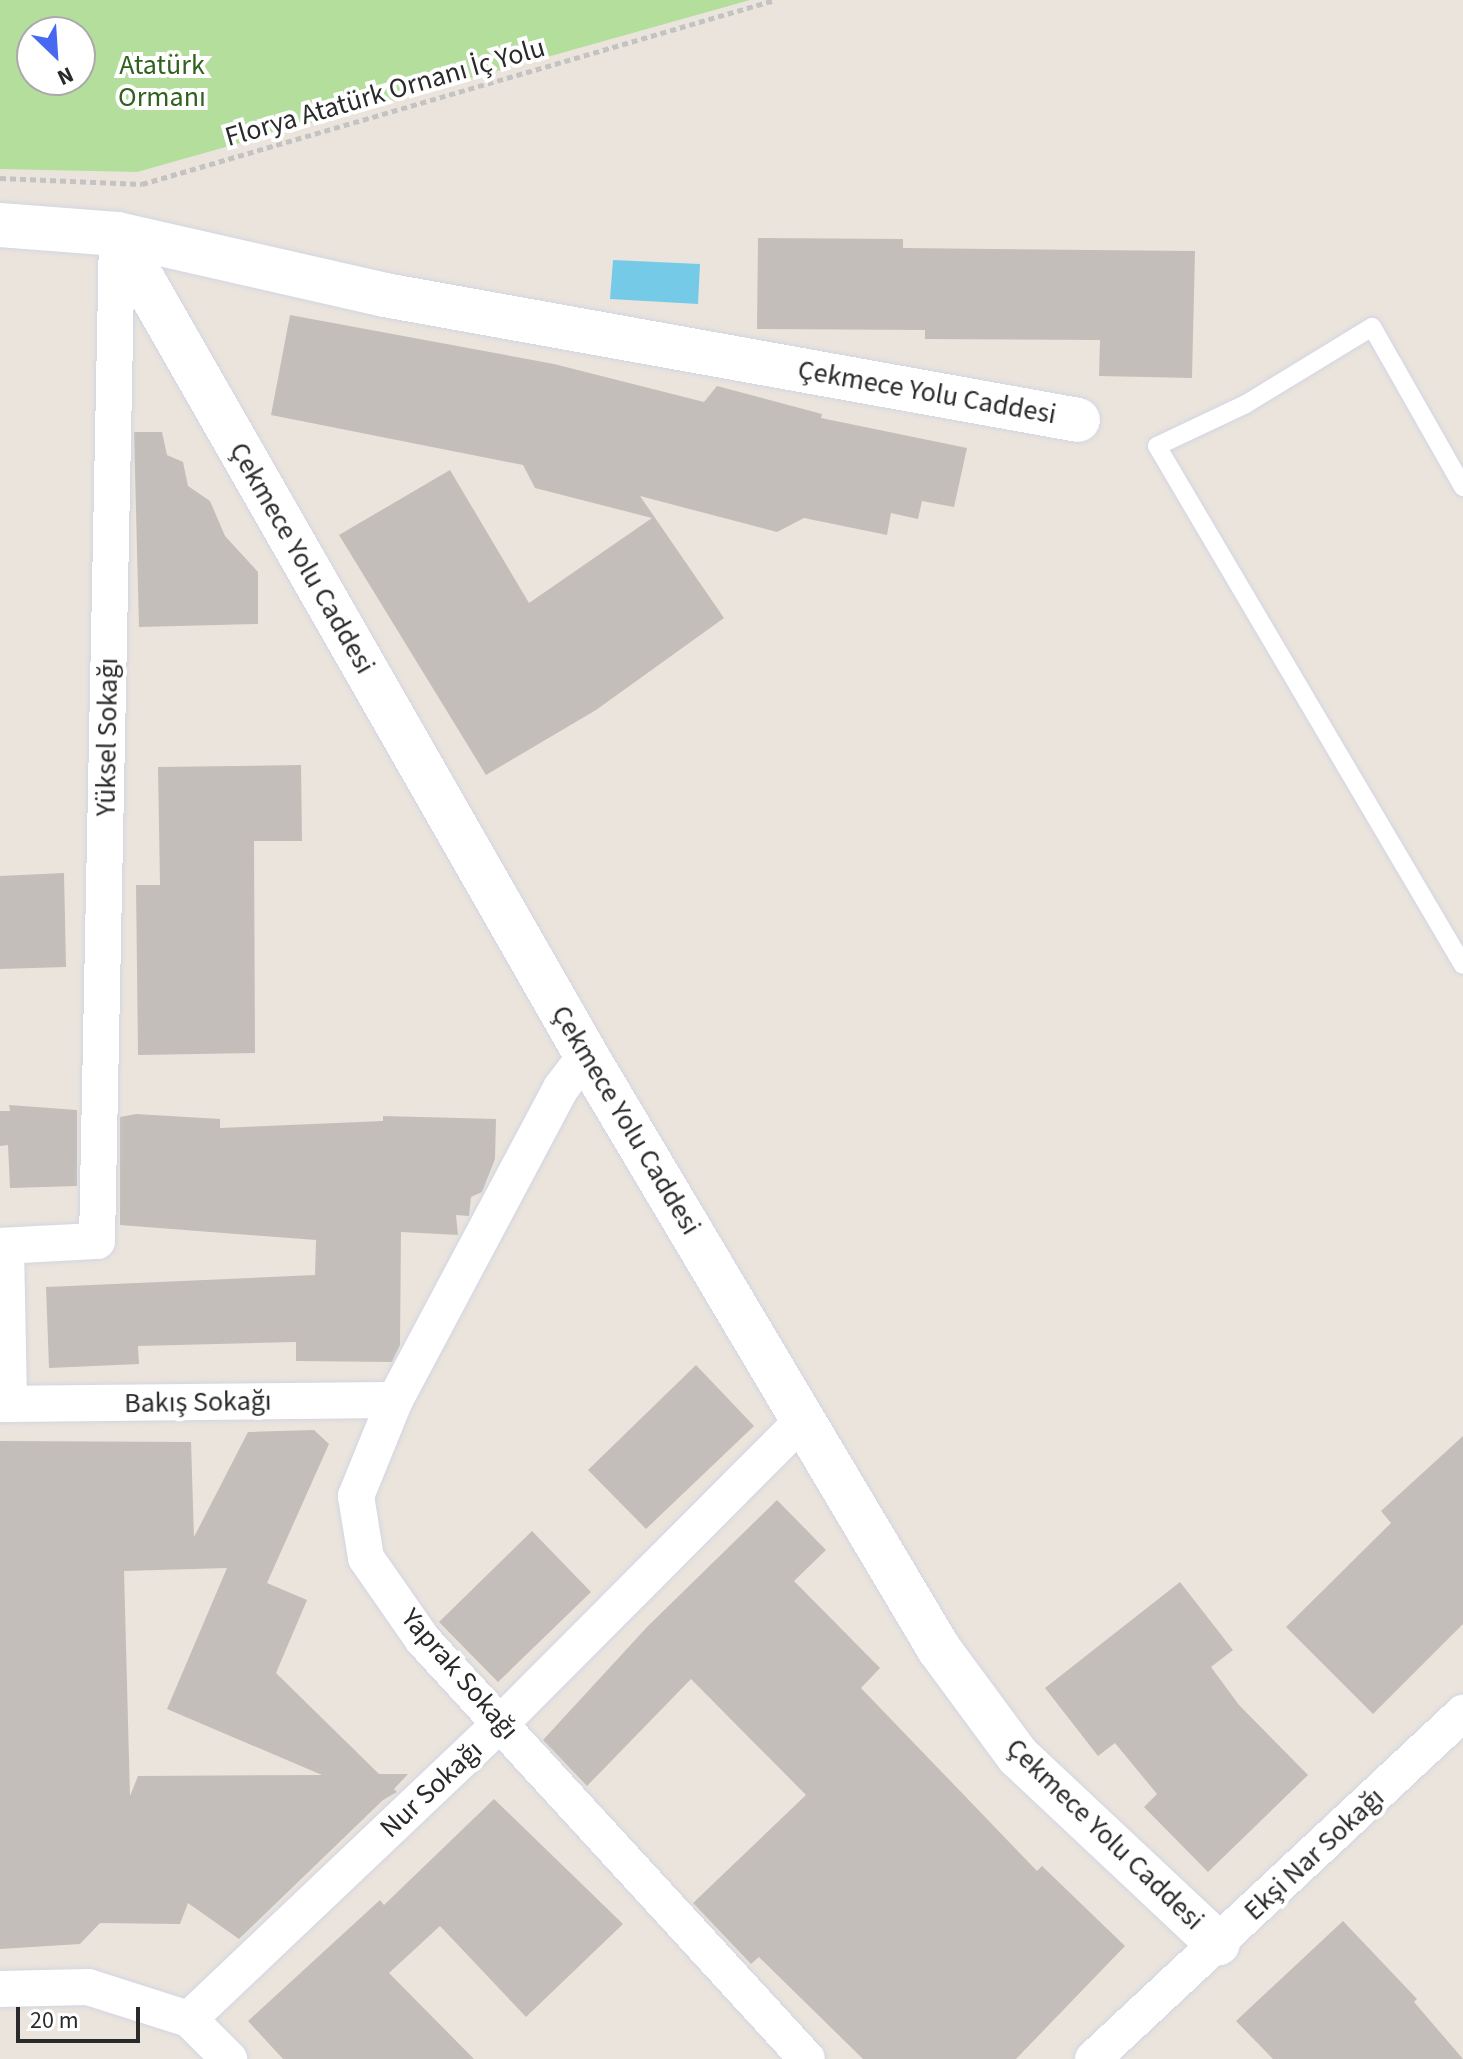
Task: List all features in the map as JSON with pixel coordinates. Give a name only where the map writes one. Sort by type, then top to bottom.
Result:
[{"type":"main road","name":"Çekmece Yolu Caddesi","points":[[0,225],[117,234],[385,295],[1078,420]]},
{"type":"main road","name":"Çekmece Yolu Caddesi","points":[[117,234],[586,1055],[805,1418],[939,1649],[1018,1756],[1218,1944]]},
{"type":"street","name":"Yüksel Sokağı","points":[[3,1246],[97,1241],[117,234]]},
{"type":"street","name":"Yaprak Sokağı","points":[[586,1055],[561,1088],[395,1400],[356,1496],[366,1558],[423,1640],[502,1722],[807,2059]]},
{"type":"street","points":[[3,1246],[4,1404]]},
{"type":"street","name":"Bakış Sokağı","points":[[4,1404],[395,1400]]},
{"type":"street","name":"Nur Sokağı","points":[[189,2019],[502,1722],[805,1418]]},
{"type":"street","name":"Ekşi Nar Sokağı","points":[[1093,2059],[1463,1713]]},
{"type":"street","points":[[0,1989],[88,1987],[189,2019],[229,2059]]},
{"type":"lane","points":[[1463,487],[1372,327],[1246,404],[1157,446],[1463,965]]},
{"type":"path","name":"Florya Atatürk Ornanı İç Yolu","points":[[0,178],[142,184],[775,0]]},
{"type":"green space","name":"Atatürk Ormanı","points":[[0,0],[750,0],[137,172],[0,169]]},
{"type":"water","points":[[613,260],[700,264],[698,304],[610,299]]},
{"type":"building","points":[[758,238],[903,239],[903,248],[1195,251],[1192,378],[1099,376],[1100,340],[925,339],[925,330],[757,329]]},
{"type":"building","points":[[290,315],[554,364],[704,402],[717,386],[822,414],[821,418],[967,448],[954,507],[922,501],[918,519],[891,513],[887,535],[804,518],[777,532],[640,496],[724,618],[596,710],[486,775],[339,535],[450,470],[529,603],[652,518],[535,488],[523,465],[271,415]]},
{"type":"building","points":[[134,432],[162,432],[167,455],[183,462],[188,486],[210,501],[225,536],[258,572],[258,624],[139,627]]},
{"type":"building","points":[[301,765],[302,841],[254,841],[255,1053],[138,1055],[136,885],[160,885],[158,767]]},
{"type":"building","points":[[64,873],[66,967],[0,969],[0,876]]},
{"type":"building","points":[[9,1105],[77,1110],[77,1186],[10,1188],[8,1145],[0,1146],[0,1111],[10,1111]]},
{"type":"building","points":[[136,1114],[220,1119],[220,1128],[383,1121],[383,1116],[496,1119],[495,1159],[482,1192],[471,1197],[469,1216],[456,1215],[458,1235],[401,1232],[400,1345],[392,1362],[296,1361],[296,1342],[138,1346],[139,1364],[49,1368],[46,1287],[315,1275],[316,1240],[120,1225],[120,1117]]},
{"type":"building","points":[[696,1365],[754,1426],[646,1529],[588,1470]]},
{"type":"building","points":[[314,1430],[329,1444],[267,1583],[307,1600],[276,1673],[379,1774],[408,1774],[394,1789],[397,1792],[383,1800],[239,1939],[188,1903],[180,1924],[100,1923],[80,1944],[0,1949],[0,1441],[191,1442],[194,1537],[248,1432]],"holes":[[[227,1568],[167,1709],[322,1775],[138,1776],[130,1796],[124,1571]]]},
{"type":"building","points":[[1463,1436],[1463,1624],[1373,1714],[1286,1627],[1391,1523],[1381,1511]]},
{"type":"building","points":[[777,1500],[826,1550],[794,1581],[880,1668],[861,1688],[1037,1871],[1042,1866],[1125,1946],[1016,2059],[863,2059],[759,1957],[751,1964],[693,1903],[806,1795],[691,1679],[587,1786],[543,1740],[648,1626]]},
{"type":"building","points":[[532,1531],[591,1592],[498,1682],[439,1622]]},
{"type":"building","points":[[1180,1582],[1233,1650],[1211,1667],[1239,1705],[1308,1775],[1208,1872],[1144,1807],[1157,1794],[1115,1743],[1098,1756],[1045,1688]]},
{"type":"building","points":[[494,1799],[623,1924],[526,2017],[440,1926],[389,1973],[474,2059],[283,2059],[248,2021],[380,1900],[384,1905]]},
{"type":"building","points":[[1343,1921],[1417,1999],[1414,2002],[1463,2059],[1273,2059],[1236,2021]]}]
